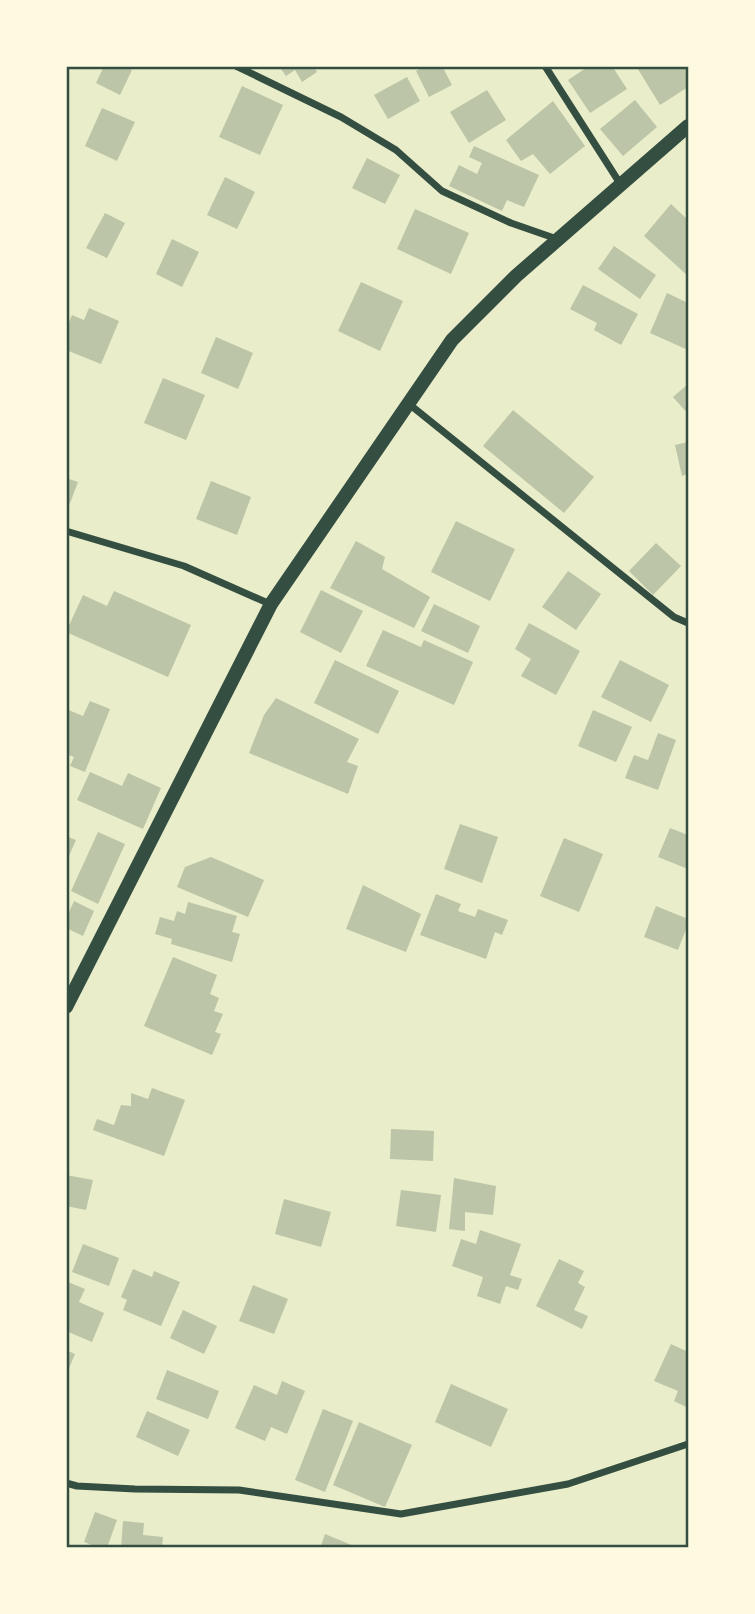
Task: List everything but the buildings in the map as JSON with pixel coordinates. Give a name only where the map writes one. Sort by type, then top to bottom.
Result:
[{"type":"main road","points":[[66,1007],[271,604],[452,341],[516,276],[688,126]]},
{"type":"street","points":[[236,66],[341,117],[396,150],[442,191],[511,223],[558,239]]},
{"type":"street","points":[[545,66],[621,185]]},
{"type":"street","points":[[409,404],[674,617],[688,623]]},
{"type":"street","points":[[66,531],[184,566],[271,604]]},
{"type":"street","points":[[66,1483],[135,1489],[239,1490],[401,1514],[568,1484],[688,1444]]}]
